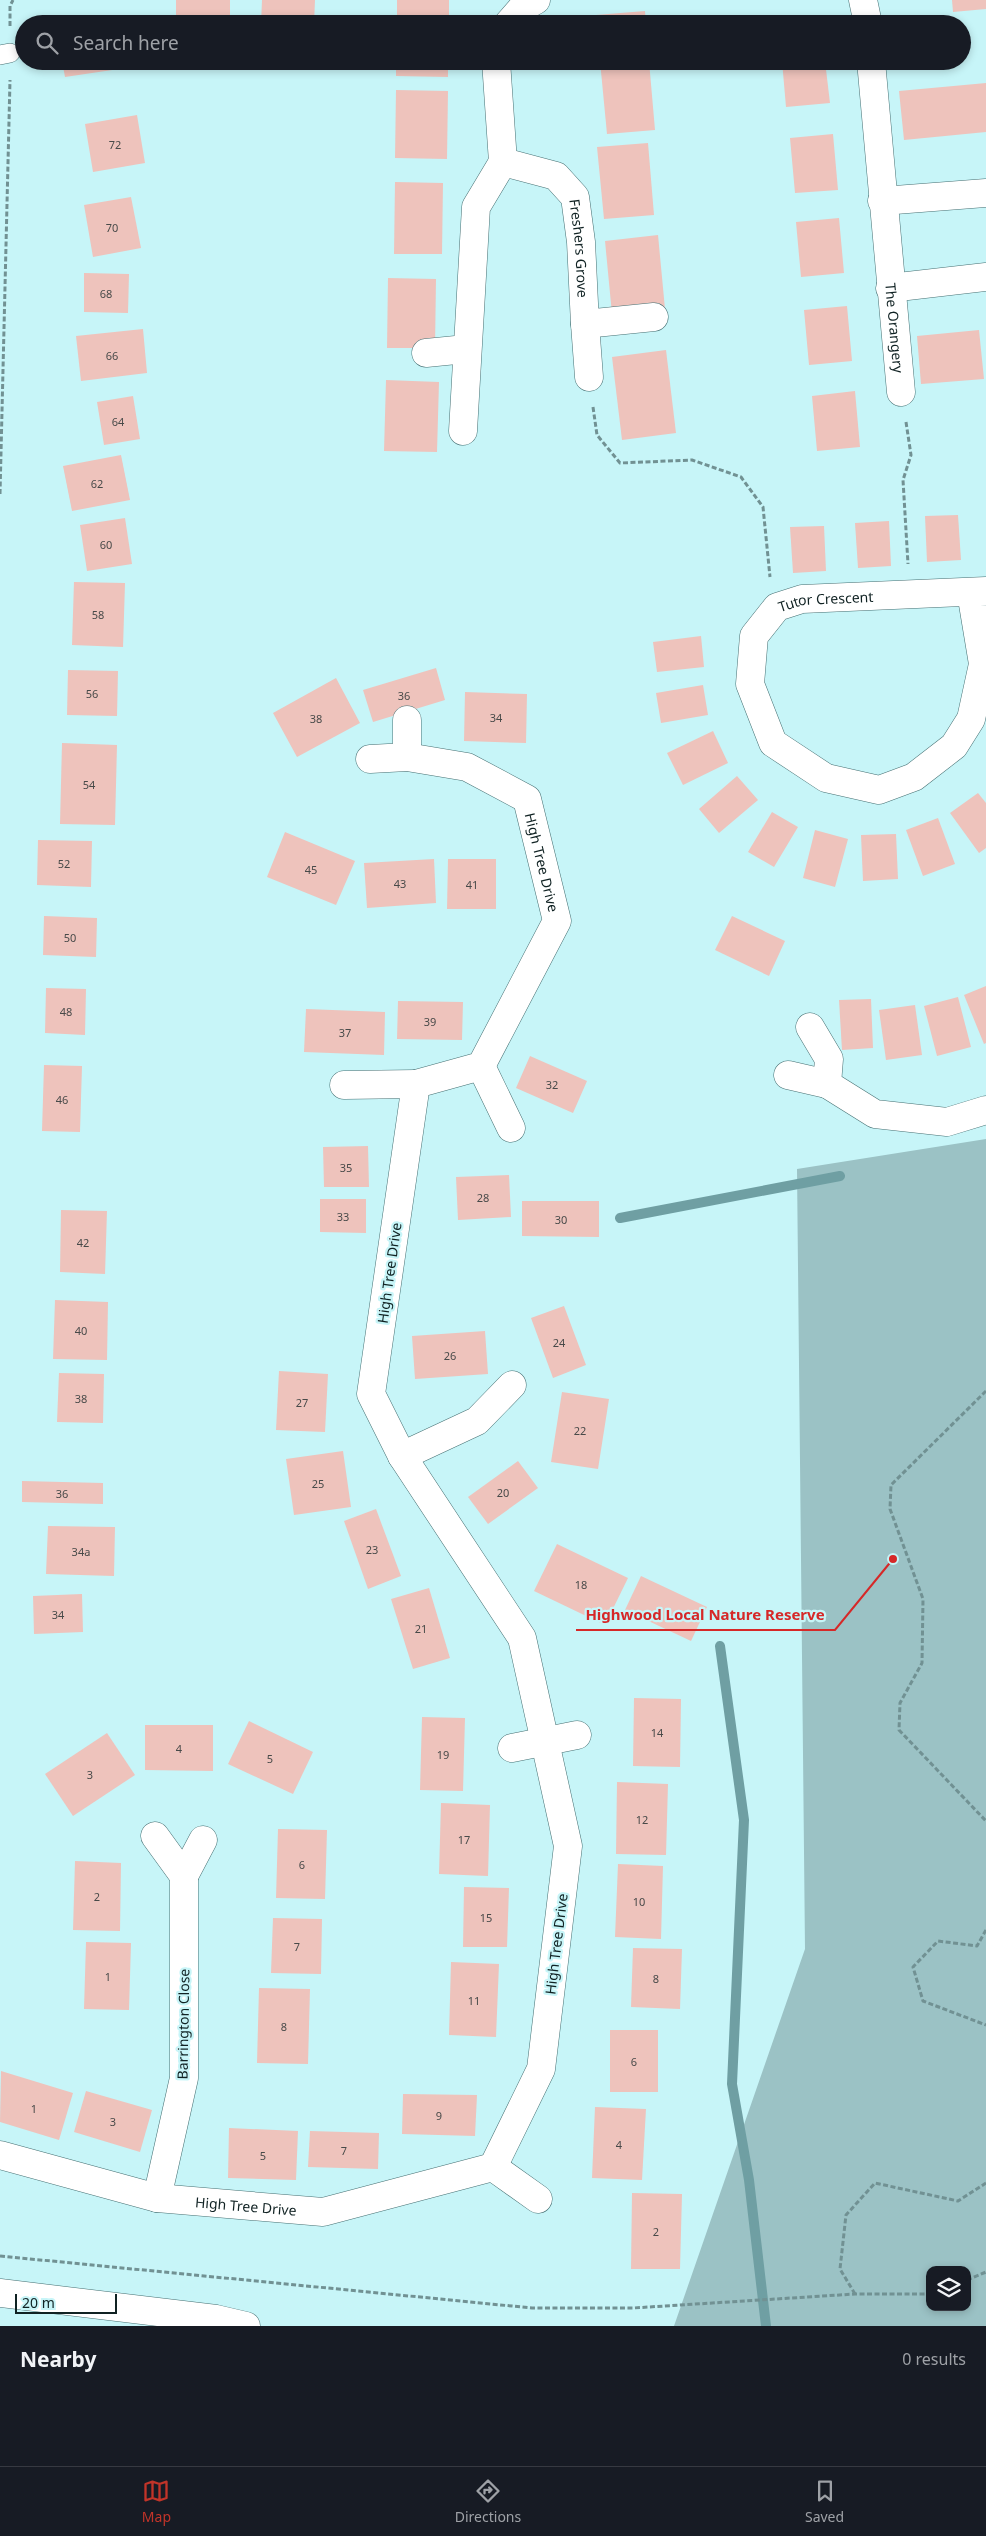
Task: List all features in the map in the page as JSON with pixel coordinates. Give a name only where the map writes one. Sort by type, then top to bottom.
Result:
[{"type":"street","points":[[516,15],[522,8],[536,0]]},
{"type":"street","points":[[863,0],[866,15]]},
{"type":"street","points":[[463,431],[466,349],[476,207],[503,162],[497,70]]},
{"type":"street","name":"The Orangery","points":[[872,70],[882,201],[901,392]]},
{"type":"street","name":"Freshers Grove","points":[[503,162],[556,176],[575,197],[581,242],[584,324],[589,377]]},
{"type":"street","points":[[882,201],[986,193]]},
{"type":"street","points":[[890,288],[986,277]]},
{"type":"street","points":[[584,324],[654,317]]},
{"type":"street","points":[[426,353],[466,349]]},
{"type":"street","name":"Tutor Crescent","points":[[909,592],[978,592],[983,664],[970,718],[954,746],[914,777],[879,790],[826,778],[773,743],[750,684],[754,636],[777,607],[802,599],[909,592]]},
{"type":"street","points":[[407,720],[407,757]]},
{"type":"street","name":"High Tree Drive","points":[[370,759],[407,757],[467,766],[527,799],[557,921],[481,1066]]},
{"type":"street","points":[[810,1027],[830,1059],[827,1084]]},
{"type":"street","points":[[344,1084],[416,1084],[481,1066],[511,1128]]},
{"type":"street","points":[[788,1075],[827,1084],[875,1114],[947,1122],[986,1110]]},
{"type":"street","name":"High Tree Drive","points":[[0,2155],[157,2198],[323,2212],[493,2167],[541,2069],[568,1846],[522,1638],[402,1456],[371,1394],[416,1084]]},
{"type":"street","points":[[402,1456],[477,1421],[512,1385]]},
{"type":"street","points":[[512,1748],[578,1735]]},
{"type":"street","points":[[154,1836],[184,1876]]},
{"type":"street","name":"Barrington Close","points":[[157,2198],[184,2078],[184,1876],[203,1840]]},
{"type":"street","points":[[493,2167],[538,2199]]},
{"type":"street","points":[[0,2292],[216,2319],[246,2326]]},
{"type":"path","points":[[0,494],[5,54]]},
{"type":"path","points":[[589,377],[597,435],[620,463],[692,460],[741,477],[764,507],[771,587],[777,607]]},
{"type":"path","name":"The Orangery","points":[[901,392],[911,455],[903,480],[909,592]]},
{"type":"path","points":[[986,1391],[891,1485],[890,1510],[923,1599],[922,1663],[900,1703],[899,1730],[986,1821]]},
{"type":"path","points":[[986,1930],[978,1946],[938,1941],[913,1966],[923,2001],[986,2025]]},
{"type":"path","points":[[854,2294],[840,2269],[846,2215],[875,2183],[958,2201],[986,2183]]},
{"type":"path","points":[[0,2256],[532,2308],[634,2308],[854,2294],[926,2294]]},
{"type":"path","points":[[971,2278],[986,2272]]},
{"type":"shaded area","points":[[986,1139],[986,2326],[674,2326],[805,1949],[797,1169]]},
{"type":"building","points":[[176,0],[230,0],[230,15],[176,15]]},
{"type":"building","points":[[262,0],[315,0],[314,15],[261,15]]},
{"type":"building","points":[[397,0],[449,0],[449,15],[397,15]]},
{"type":"building","points":[[952,0],[986,0],[986,9],[953,12]]},
{"type":"building","points":[[645,11],[645,15],[596,15]]},
{"type":"building","points":[[64,70],[112,70],[65,77]]},
{"type":"building","points":[[396,70],[448,70],[448,77],[396,76]]},
{"type":"building","points":[[601,70],[650,70],[655,130],[607,134]]},
{"type":"building","points":[[783,70],[826,70],[830,103],[786,107]]},
{"type":"building","points":[[986,83],[986,132],[904,140],[899,91]]},
{"type":"building","points":[[396,90],[448,91],[447,159],[395,158]]},
{"type":"building","points":[[137,115],[145,163],[93,172],[85,124]]},
{"type":"building","points":[[833,134],[838,190],[795,193],[790,138]]},
{"type":"building","points":[[648,143],[654,215],[604,219],[597,147]]},
{"type":"building","points":[[395,182],[443,183],[442,254],[394,254]]},
{"type":"building","points":[[131,197],[141,248],[93,257],[84,205]]},
{"type":"building","points":[[839,218],[844,273],[801,277],[796,222]]},
{"type":"building","points":[[658,235],[665,309],[612,314],[605,241]]},
{"type":"building","points":[[84,273],[129,274],[128,313],[84,312]]},
{"type":"building","points":[[388,278],[436,279],[435,348],[387,348]]},
{"type":"building","points":[[847,306],[852,361],[809,365],[804,310]]},
{"type":"building","points":[[143,329],[147,373],[81,381],[76,336]]},
{"type":"building","points":[[979,330],[984,379],[921,384],[917,336]]},
{"type":"building","points":[[666,350],[676,433],[622,440],[612,357]]},
{"type":"building","points":[[386,380],[439,382],[437,452],[384,451]]},
{"type":"building","points":[[855,391],[860,447],[817,451],[812,396]]},
{"type":"building","points":[[133,396],[140,439],[104,445],[97,402]]},
{"type":"building","points":[[121,455],[130,500],[72,511],[63,466]]},
{"type":"building","points":[[958,515],[961,560],[927,562],[925,516]]},
{"type":"building","points":[[125,518],[132,564],[87,571],[80,525]]},
{"type":"building","points":[[889,521],[891,566],[858,568],[855,523]]},
{"type":"building","points":[[824,526],[826,571],[793,573],[790,527]]},
{"type":"building","points":[[74,582],[125,583],[123,647],[72,645]]},
{"type":"building","points":[[701,636],[704,667],[657,672],[653,642]]},
{"type":"building","points":[[436,668],[445,700],[373,722],[363,690]]},
{"type":"building","points":[[68,670],[118,671],[117,716],[67,715]]},
{"type":"building","points":[[336,678],[360,723],[297,757],[273,713]]},
{"type":"building","points":[[703,685],[708,715],[661,723],[656,693]]},
{"type":"building","points":[[465,692],[527,694],[526,743],[464,741]]},
{"type":"building","points":[[713,731],[728,763],[683,785],[667,753]]},
{"type":"building","points":[[62,743],[117,745],[115,825],[60,824]]},
{"type":"building","points":[[737,776],[758,800],[719,833],[699,809]]},
{"type":"building","points":[[978,793],[986,803],[986,848],[979,853],[950,813]]},
{"type":"building","points":[[772,812],[798,827],[774,867],[748,852]]},
{"type":"building","points":[[938,818],[955,864],[923,876],[906,830]]},
{"type":"building","points":[[815,830],[848,839],[835,887],[803,878]]},
{"type":"building","points":[[285,832],[355,861],[336,905],[267,877]]},
{"type":"building","points":[[896,834],[898,879],[863,881],[861,835]]},
{"type":"building","points":[[38,840],[92,841],[91,887],[37,885]]},
{"type":"building","points":[[434,859],[436,903],[367,908],[364,863]]},
{"type":"building","points":[[448,859],[496,859],[496,909],[447,909]]},
{"type":"building","points":[[44,916],[97,918],[96,957],[43,955]]},
{"type":"building","points":[[732,916],[785,941],[769,976],[715,950]]},
{"type":"building","points":[[986,986],[986,1043],[984,1044],[964,995]]},
{"type":"building","points":[[46,988],[86,989],[85,1035],[45,1033]]},
{"type":"building","points":[[958,997],[971,1047],[937,1056],[924,1006]]},
{"type":"building","points":[[871,999],[873,1048],[842,1050],[839,1000]]},
{"type":"building","points":[[398,1001],[463,1002],[462,1040],[397,1039]]},
{"type":"building","points":[[915,1005],[922,1055],[886,1060],[879,1010]]},
{"type":"building","points":[[306,1009],[385,1012],[384,1055],[304,1052]]},
{"type":"building","points":[[530,1056],[587,1081],[573,1113],[516,1088]]},
{"type":"building","points":[[44,1065],[82,1066],[80,1132],[42,1131]]},
{"type":"building","points":[[368,1146],[369,1187],[324,1187],[323,1147]]},
{"type":"building","points":[[509,1175],[511,1217],[458,1220],[456,1177]]},
{"type":"building","points":[[320,1199],[366,1199],[366,1233],[320,1232]]},
{"type":"building","points":[[522,1201],[599,1201],[599,1237],[522,1236]]},
{"type":"building","points":[[61,1210],[107,1211],[105,1274],[60,1272]]},
{"type":"building","points":[[55,1300],[108,1302],[107,1360],[53,1359]]},
{"type":"building","points":[[564,1306],[586,1365],[553,1378],[531,1318]]},
{"type":"building","points":[[485,1331],[488,1374],[415,1379],[412,1336]]},
{"type":"building","points":[[279,1371],[328,1374],[325,1432],[276,1430]]},
{"type":"building","points":[[59,1373],[104,1374],[103,1423],[57,1422]]},
{"type":"building","points":[[562,1392],[609,1399],[598,1469],[551,1462]]},
{"type":"building","points":[[343,1451],[351,1507],[294,1515],[286,1459]]},
{"type":"building","points":[[518,1461],[538,1488],[488,1524],[468,1497]]},
{"type":"building","points":[[22,1481],[103,1483],[103,1504],[22,1502]]},
{"type":"building","points":[[376,1509],[401,1576],[368,1589],[344,1521]]},
{"type":"building","points":[[48,1526],[115,1527],[114,1576],[46,1574]]},
{"type":"building","points":[[557,1544],[628,1578],[605,1625],[534,1591]]},
{"type":"building","points":[[641,1576],[707,1607],[691,1641],[625,1610]]},
{"type":"building","points":[[429,1588],[450,1658],[413,1669],[391,1599]]},
{"type":"building","points":[[82,1594],[83,1632],[34,1634],[33,1596]]},
{"type":"building","points":[[634,1698],[681,1699],[680,1767],[633,1766]]},
{"type":"building","points":[[422,1717],[465,1718],[463,1791],[420,1790]]},
{"type":"building","points":[[249,1721],[313,1752],[293,1794],[228,1764]]},
{"type":"building","points":[[145,1725],[213,1725],[213,1771],[145,1770]]},
{"type":"building","points":[[107,1733],[135,1775],[73,1816],[45,1774]]},
{"type":"building","points":[[617,1782],[668,1784],[666,1855],[616,1854]]},
{"type":"building","points":[[441,1803],[490,1805],[488,1876],[439,1874]]},
{"type":"building","points":[[278,1829],[327,1830],[325,1899],[276,1898]]},
{"type":"building","points":[[75,1861],[121,1863],[120,1931],[73,1930]]},
{"type":"building","points":[[618,1864],[663,1866],[661,1939],[615,1937]]},
{"type":"building","points":[[464,1887],[509,1888],[507,1947],[463,1947]]},
{"type":"building","points":[[273,1918],[322,1919],[321,1974],[271,1973]]},
{"type":"building","points":[[86,1942],[131,1943],[129,2010],[84,2009]]},
{"type":"building","points":[[633,1948],[682,1949],[680,2009],[631,2007]]},
{"type":"building","points":[[451,1962],[499,1964],[496,2037],[449,2035]]},
{"type":"building","points":[[259,1988],[310,1989],[308,2064],[257,2063]]},
{"type":"building","points":[[610,2030],[658,2030],[658,2092],[610,2092]]},
{"type":"building","points":[[1,2071],[73,2093],[59,2140],[0,2122]]},
{"type":"building","points":[[86,2091],[152,2110],[140,2152],[74,2132]]},
{"type":"building","points":[[403,2094],[477,2095],[475,2136],[402,2134]]},
{"type":"building","points":[[595,2107],[646,2109],[642,2180],[592,2178]]},
{"type":"building","points":[[229,2128],[298,2131],[296,2180],[228,2178]]},
{"type":"building","points":[[310,2131],[379,2133],[378,2169],[308,2167]]},
{"type":"building","points":[[632,2193],[682,2194],[680,2269],[631,2269]]},
{"type":"waterway","points":[[620,1218],[840,1176]]},
{"type":"waterway","points":[[720,1646],[744,1820],[732,2084],[749,2180],[766,2326]]},
{"type":"place","name":"Highwood Local Nature Reserve","points":[[893,1559]]}]
